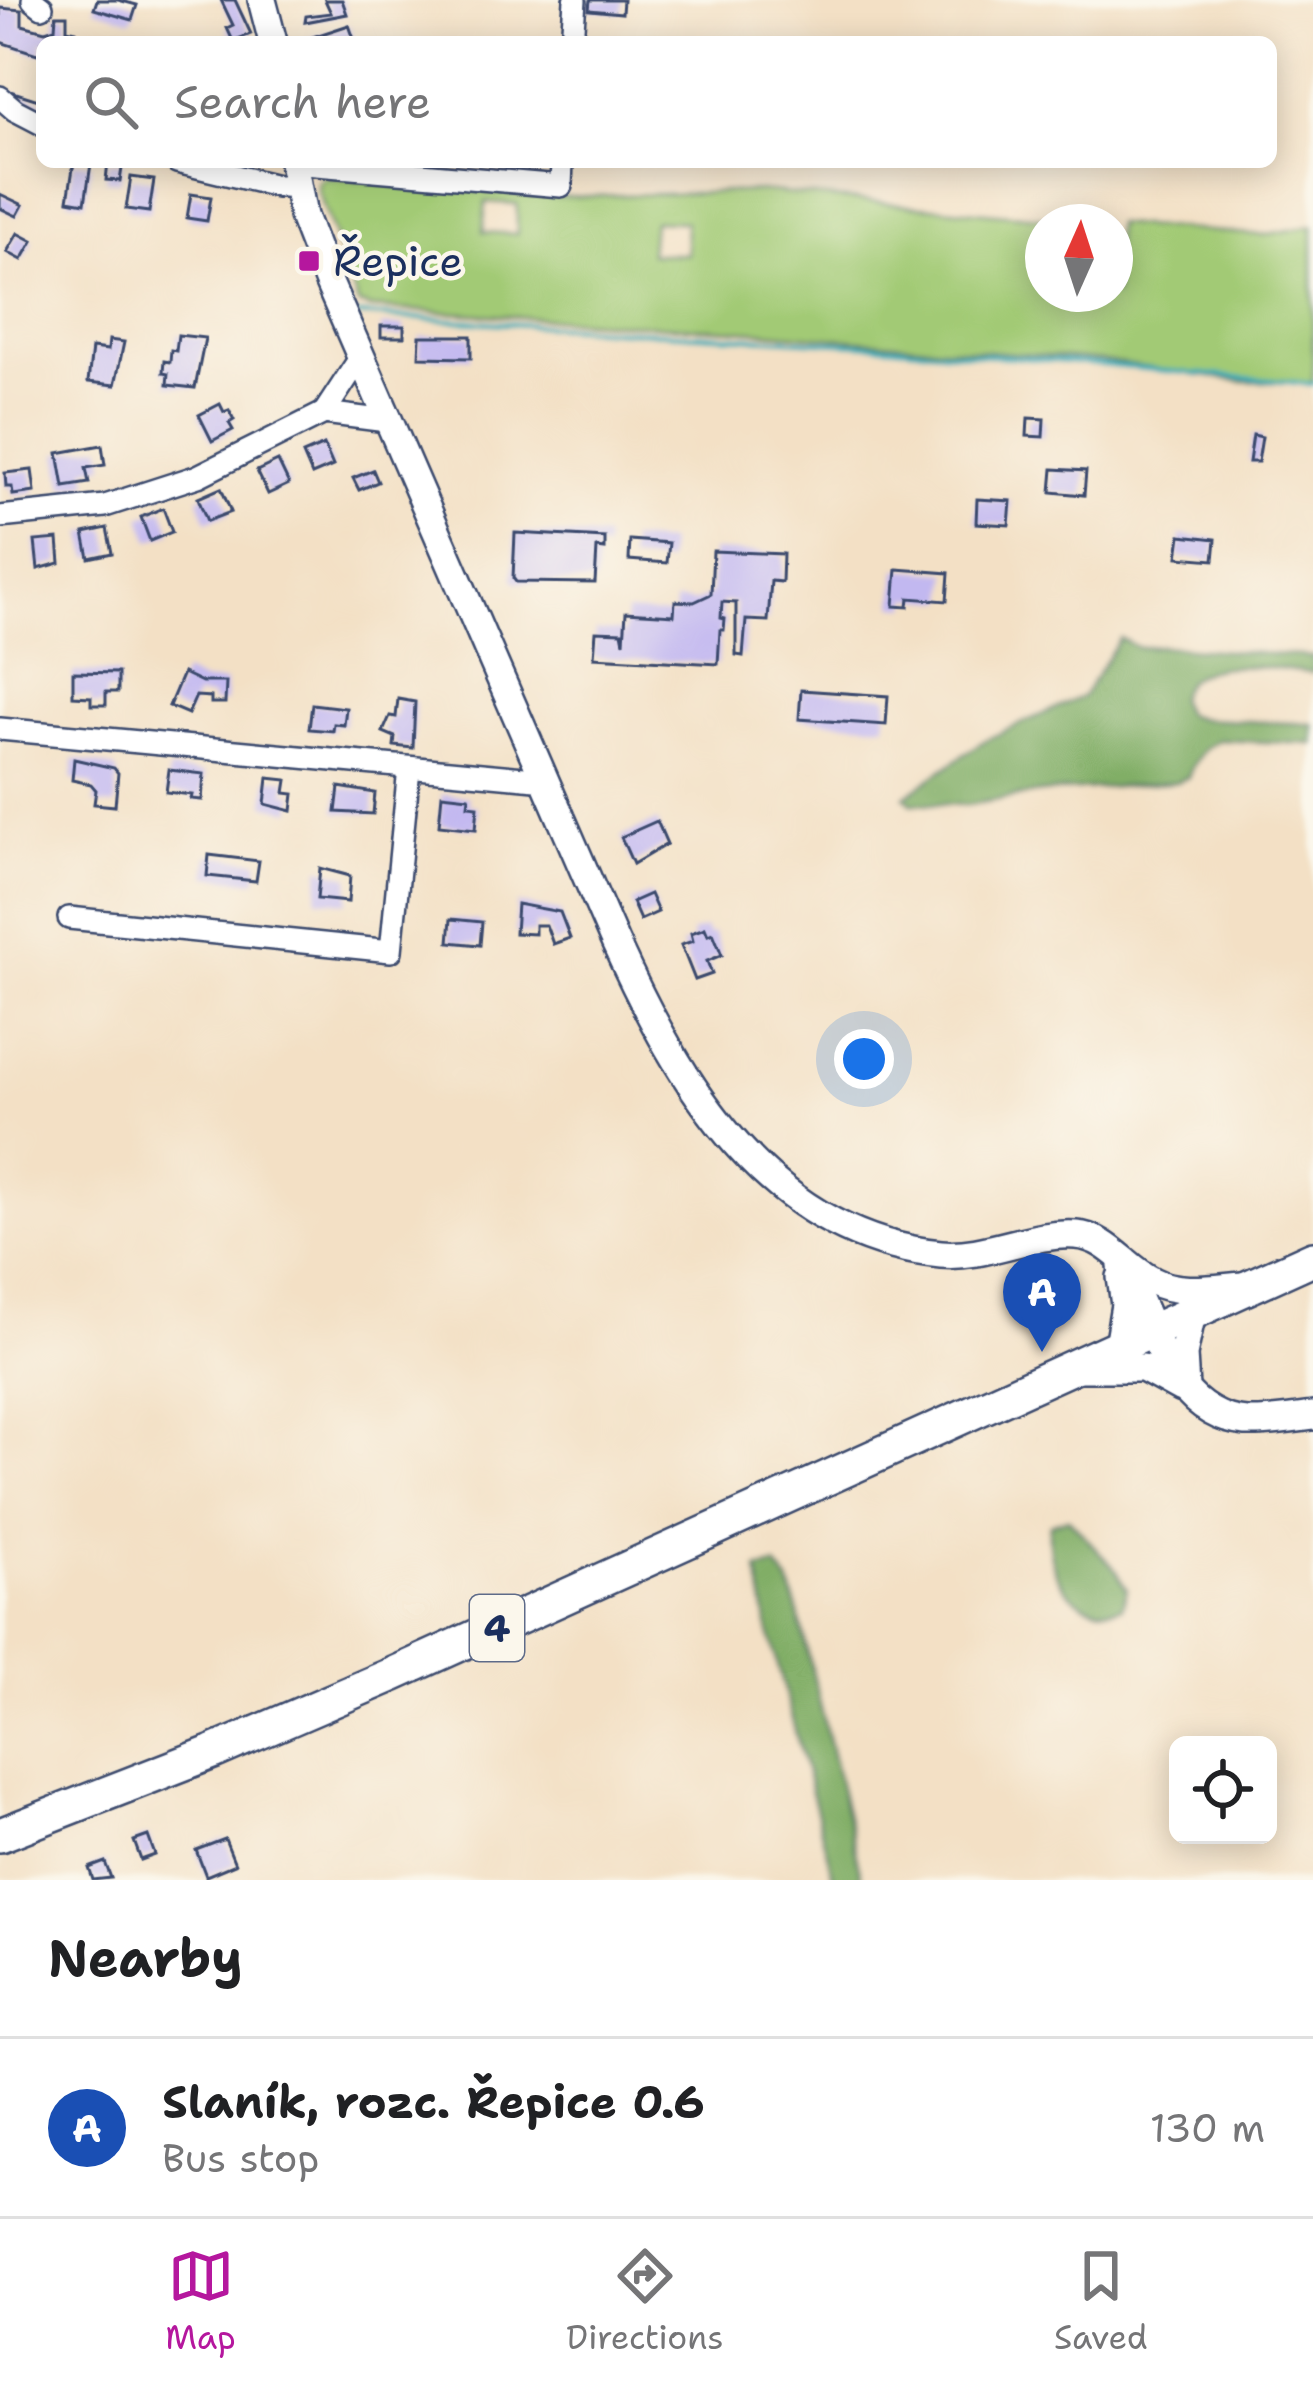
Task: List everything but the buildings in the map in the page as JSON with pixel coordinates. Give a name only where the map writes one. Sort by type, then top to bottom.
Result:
[{"type":"main road","name":"4","points":[[0,1835],[213,1752],[394,1674],[1313,1258]]},
{"type":"street","points":[[262,0],[271,36]]},
{"type":"street","points":[[572,36],[575,0]]},
{"type":"street","points":[[0,97],[36,121]]},
{"type":"street","points":[[202,168],[277,186],[294,170],[561,186],[562,168]]},
{"type":"street","points":[[294,170],[303,216],[360,358],[615,942],[677,1068],[710,1116],[779,1186],[854,1230],[926,1252],[961,1255],[1079,1234],[1165,1286],[1253,1286]]},
{"type":"street","points":[[0,517],[105,506],[198,476],[324,413],[360,358]]},
{"type":"street","points":[[324,413],[388,421]]},
{"type":"street","points":[[0,729],[546,780]]},
{"type":"street","points":[[69,918],[391,951],[409,768]]},
{"type":"street","points":[[1112,1250],[1186,1392]]},
{"type":"street","points":[[1112,1250],[1125,1294],[1118,1346]]},
{"type":"street","points":[[1186,1392],[1183,1355],[1192,1312]]},
{"type":"street","points":[[1065,1370],[1118,1365],[1143,1368],[1227,1418],[1258,1422],[1313,1416]]},
{"type":"green space","points":[[324,177],[558,197],[761,191],[1025,216],[1025,312],[1133,312],[1133,225],[1263,235],[1313,226],[1313,383],[1239,381],[1102,361],[752,331],[371,308],[358,304],[318,191]],"holes":[[[486,202],[517,204],[517,234],[483,232]],[[653,221],[685,222],[687,254],[650,254]]]},
{"type":"green space","points":[[1120,638],[1138,648],[1313,657],[1313,673],[1216,668],[1186,684],[1178,699],[1185,714],[1202,719],[1313,724],[1313,744],[1218,740],[1199,756],[1188,777],[1176,782],[1040,793],[967,805],[911,803],[905,796],[985,740],[1083,696]]},
{"type":"green space","points":[[1068,1518],[1116,1570],[1127,1590],[1122,1607],[1088,1606],[1064,1587],[1049,1541],[1050,1524]]},
{"type":"green space","points":[[776,1566],[789,1582],[798,1612],[862,1880],[834,1880],[767,1623],[758,1570]]},
{"type":"waterway","points":[[357,315],[876,345],[1313,384]]},
{"type":"place","name":"Řepice","points":[[309,261]]},
{"type":"place","name":"Slaník, rozc. Řepice 0.6","points":[[1042,1352]]}]
